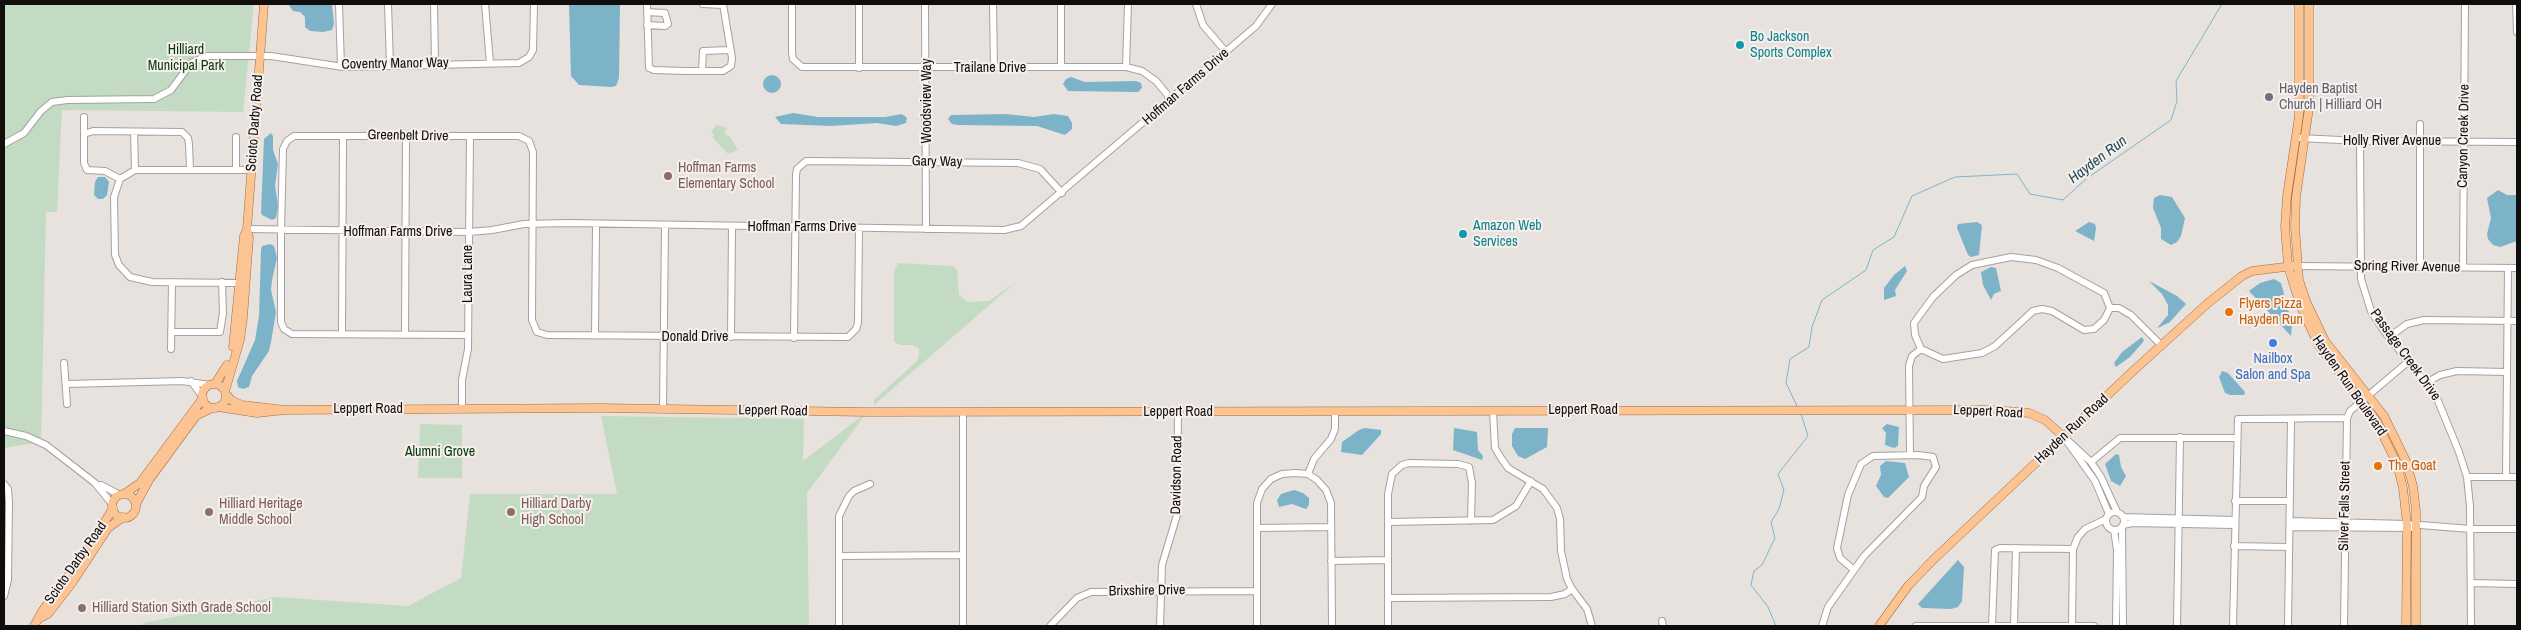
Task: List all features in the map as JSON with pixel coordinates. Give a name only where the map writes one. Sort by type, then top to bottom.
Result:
[{"type":"main road","name":"Scioto Darby Road","points":[[225,393],[242,330],[244,236],[247,229],[252,170],[263,4]]},
{"type":"main road","points":[[2288,266],[2285,227],[2300,90],[2299,4]]},
{"type":"main road","points":[[2298,266],[2295,227],[2296,197],[2306,138],[2310,80],[2309,4]]},
{"type":"main road","name":"Hayden Run Boulevard","points":[[2288,266],[2300,305],[2319,346],[2376,421],[2397,464],[2403,488],[2407,526],[2406,626]]},
{"type":"main road","name":"Hayden Run Road","points":[[1880,626],[1908,586],[1933,560],[2161,345],[2242,276],[2266,268],[2298,266]]},
{"type":"main road","name":"Hayden Run Boulevard","points":[[2298,266],[2306,302],[2325,342],[2384,416],[2406,461],[2413,486],[2417,526],[2416,626]]},
{"type":"main road","name":"Scioto Darby Road","points":[[213,385],[227,366],[231,355],[243,283]]},
{"type":"main road","points":[[213,385],[225,393],[225,400],[194,421],[149,480],[131,515],[123,517],[116,515],[112,506],[122,494],[140,483],[203,397],[205,389],[213,385]]},
{"type":"main road","name":"Leppert Road","points":[[225,393],[232,401],[242,405],[285,410]]},
{"type":"main road","points":[[203,397],[205,404],[217,407]]},
{"type":"main road","name":"Leppert Road","points":[[217,407],[257,413],[285,410],[462,409],[963,412],[1993,410],[2029,413],[2045,420],[2064,437]]},
{"type":"main road","points":[[122,494],[132,498],[136,504]]},
{"type":"main road","name":"Scioto Darby Road","points":[[34,626],[43,610],[94,540],[112,506]]},
{"type":"main road","name":"Scioto Darby Road","points":[[40,618],[48,614],[72,583],[108,528],[123,517]]},
{"type":"street","points":[[340,4],[341,66]]},
{"type":"street","points":[[388,4],[390,65]]},
{"type":"street","points":[[434,4],[435,64]]},
{"type":"street","points":[[485,4],[490,63]]},
{"type":"street","name":"Coventry Manor Way","points":[[4,144],[24,133],[41,111],[52,102],[67,100],[154,99],[171,90],[191,63],[201,57],[212,55],[288,58],[341,66],[519,63],[530,57],[534,40],[534,4]]},
{"type":"street","points":[[647,4],[647,64],[654,70],[702,71],[728,69],[731,63],[723,4],[703,4]]},
{"type":"street","name":"Trailane Drive","points":[[792,4],[792,53],[797,64],[807,68],[1126,67],[1142,71],[1156,81],[1171,99]]},
{"type":"street","points":[[859,4],[859,68]]},
{"type":"street","name":"Woodsview Way","points":[[925,4],[927,68],[926,229]]},
{"type":"street","points":[[993,4],[994,68]]},
{"type":"street","points":[[1061,4],[1061,67]]},
{"type":"street","points":[[1126,67],[1128,4]]},
{"type":"street","points":[[1196,4],[1203,25],[1226,52]]},
{"type":"street","name":"Hoffman Farms Drive","points":[[247,229],[342,232],[469,232],[533,224],[1004,230],[1021,226],[1062,193],[1256,26],[1272,4]]},
{"type":"street","name":"Canyon Creek Drive","points":[[2463,268],[2465,4]]},
{"type":"street","points":[[2516,4],[2517,32]]},
{"type":"street","points":[[647,12],[665,13],[668,24],[665,26],[647,25]]},
{"type":"street","points":[[702,71],[703,51],[730,50]]},
{"type":"street","points":[[84,117],[84,163],[86,170],[105,171],[120,178]]},
{"type":"street","points":[[2420,124],[2420,266]]},
{"type":"street","points":[[84,134],[93,132],[182,132],[186,134],[189,144],[190,170]]},
{"type":"street","points":[[134,132],[134,170]]},
{"type":"street","points":[[236,136],[236,169]]},
{"type":"street","name":"Greenbelt Drive","points":[[281,231],[282,149],[286,141],[294,136],[519,136],[529,141],[533,152],[533,224]]},
{"type":"street","points":[[342,334],[343,136]]},
{"type":"street","points":[[405,334],[406,137]]},
{"type":"street","name":"Laura Lane","points":[[462,409],[462,380],[468,349],[470,137]]},
{"type":"street","name":"Holly River Avenue","points":[[2296,137],[2360,141],[2517,142]]},
{"type":"street","name":"Passage Creek Drive","points":[[2360,141],[2359,267],[2364,292],[2371,311],[2426,383],[2445,415],[2467,477],[2471,529],[2471,626]]},
{"type":"street","name":"Gary Way","points":[[795,227],[796,175],[801,164],[812,160],[1028,164],[1040,169],[1062,193]]},
{"type":"street","points":[[243,283],[139,280],[123,270],[115,255],[115,191],[120,178],[134,170],[252,170]]},
{"type":"street","name":"Donald Drive","points":[[533,224],[532,320],[537,332],[547,335],[664,337],[842,338],[852,335],[858,323],[859,228]]},
{"type":"street","points":[[595,336],[596,225]]},
{"type":"street","points":[[663,409],[665,226]]},
{"type":"street","points":[[731,337],[732,226]]},
{"type":"street","points":[[794,338],[795,227]]},
{"type":"street","points":[[281,231],[281,322],[284,329],[292,334],[468,335]]},
{"type":"street","points":[[2000,258],[2025,258],[2061,269],[2104,293],[2110,308],[2100,324],[2088,331],[2078,328],[2048,309],[2037,310],[1995,346],[1972,356],[1943,359],[1921,349],[1915,335],[1914,323],[1917,317],[1933,297],[1956,275],[1972,265],[2000,258]]},
{"type":"street","name":"Spring River Avenue","points":[[2298,266],[2517,268]]},
{"type":"street","points":[[2506,477],[2508,268]]},
{"type":"street","points":[[171,349],[172,282]]},
{"type":"street","points":[[171,332],[220,332],[223,313],[222,282]]},
{"type":"street","points":[[2110,308],[2119,308],[2131,315],[2161,345]]},
{"type":"street","points":[[2389,336],[2406,324],[2424,320],[2517,321]]},
{"type":"street","points":[[1910,455],[1909,366],[1912,356],[1921,349]]},
{"type":"street","points":[[2233,626],[2236,438],[2238,419],[2347,418],[2350,411],[2409,361]]},
{"type":"street","points":[[64,363],[67,404]]},
{"type":"street","points":[[2426,383],[2440,375],[2457,371],[2507,372]]},
{"type":"street","points":[[67,384],[191,381],[213,385]]},
{"type":"street","points":[[191,381],[203,397]]},
{"type":"street","points":[[1492,411],[1495,448],[1501,458],[1508,468],[1531,481],[1548,494],[1557,508],[1560,519],[1562,557],[1572,590],[1587,608],[1592,626]]},
{"type":"street","points":[[963,412],[964,626]]},
{"type":"street","name":"Davidson Road","points":[[1160,626],[1162,565],[1177,515],[1178,412]]},
{"type":"street","points":[[1308,474],[1314,459],[1331,439],[1335,429],[1335,412]]},
{"type":"street","name":"Silver Falls Street","points":[[2344,626],[2347,418]]},
{"type":"street","points":[[2288,626],[2291,419]]},
{"type":"street","points":[[4,430],[41,442],[95,483],[122,494]]},
{"type":"street","points":[[2064,437],[2091,462],[2101,477],[2117,512],[2124,517],[2179,522]]},
{"type":"street","points":[[2064,437],[2095,481],[2106,520],[2114,530],[2117,550],[2116,626]]},
{"type":"street","points":[[2177,626],[2180,437]]},
{"type":"street","points":[[2091,462],[2120,438],[2236,438]]},
{"type":"street","points":[[1822,626],[1828,607],[1864,556],[1922,497],[1924,486],[1936,470],[1936,461],[1933,457],[1910,455],[1872,456],[1861,464],[1848,496],[1837,548],[1837,553],[1843,562],[1854,570]]},
{"type":"street","points":[[1388,626],[1388,494],[1392,474],[1402,465],[1409,463],[1458,464],[1469,467],[1472,484],[1471,521]]},
{"type":"street","points":[[1257,626],[1257,502],[1262,489],[1271,479],[1282,474],[1308,474],[1326,490],[1331,503],[1332,626]]},
{"type":"street","points":[[2467,477],[2517,477]]},
{"type":"street","points":[[1388,522],[1493,520],[1506,514],[1516,506],[1531,481]]},
{"type":"street","points":[[95,483],[112,506]]},
{"type":"street","points":[[839,626],[838,524],[841,509],[854,491],[870,484]]},
{"type":"street","points":[[4,596],[8,580],[7,487]]},
{"type":"street","points":[[2235,501],[2290,501]]},
{"type":"street","points":[[2072,626],[2073,549],[2078,537],[2085,529],[2106,520],[2117,512]]},
{"type":"street","points":[[2123,626],[2124,517]]},
{"type":"street","points":[[2114,530],[2132,523],[2234,522]]},
{"type":"street","points":[[2290,524],[2517,529]]},
{"type":"street","points":[[1257,528],[1331,527]]},
{"type":"street","points":[[2234,546],[2289,547]]},
{"type":"street","points":[[1992,625],[1995,550],[2000,548],[2073,549]]},
{"type":"street","points":[[2014,625],[2016,548]]},
{"type":"street","points":[[839,556],[963,555]]},
{"type":"street","points":[[1331,561],[1388,560]]},
{"type":"street","points":[[2472,583],[2517,584]]},
{"type":"street","points":[[1388,598],[1550,597],[1565,594],[1572,590]]},
{"type":"street","name":"Brixshire Drive","points":[[1052,625],[1070,603],[1085,594],[1160,591],[1257,591]]},
{"type":"street","points":[[1916,626],[2094,626]]},
{"type":"green space","name":"Hilliard Municipal Park","points":[[4,4],[254,4],[243,112],[62,110],[57,212],[46,212],[41,442],[4,448]]},
{"type":"green space","points":[[717,125],[728,128],[724,133],[731,138],[738,150],[728,154],[713,138],[714,135],[711,131]]},
{"type":"green space","points":[[898,263],[952,266],[957,269],[959,295],[968,302],[989,301],[1016,282],[874,405],[874,400],[917,361],[919,354],[919,349],[913,345],[900,345],[894,342],[894,271]]},
{"type":"green space","points":[[867,412],[807,493],[809,626],[142,626],[143,623],[275,597],[408,606],[461,578],[470,494],[617,494],[601,416],[804,419],[803,461]]},
{"type":"green space","name":"Alumni Grove","points":[[420,424],[462,425],[462,478],[418,478]]},
{"type":"water","points":[[288,4],[332,4],[334,24],[332,30],[323,32],[310,31],[305,27],[305,17],[300,12],[293,11]]},
{"type":"water","points":[[569,4],[620,4],[619,78],[616,86],[579,85],[571,76]]},
{"type":"water","points":[[768,75],[776,75],[781,80],[779,91],[768,93],[763,88],[763,80]]},
{"type":"water","points":[[1071,77],[1085,82],[1136,81],[1141,83],[1142,88],[1138,92],[1068,91],[1063,84],[1066,79]]},
{"type":"water","points":[[793,113],[818,117],[885,117],[902,114],[907,118],[906,123],[896,126],[877,123],[831,126],[781,124],[775,117]]},
{"type":"water","points":[[1005,114],[1034,117],[1054,114],[1068,116],[1072,123],[1072,129],[1065,135],[1037,126],[958,125],[952,124],[948,119],[951,115]]},
{"type":"water","points":[[271,133],[273,136],[273,150],[278,164],[275,185],[278,206],[276,218],[272,220],[262,215],[261,212],[264,139]]},
{"type":"water","points":[[98,177],[105,177],[109,182],[107,195],[103,199],[98,199],[94,195],[95,182]]},
{"type":"water","points":[[2498,190],[2507,195],[2517,195],[2517,241],[2500,247],[2493,245],[2488,239],[2487,234],[2491,218],[2487,198]]},
{"type":"water","points":[[2160,195],[2172,197],[2185,218],[2181,236],[2177,242],[2171,245],[2161,239],[2161,228],[2153,208],[2154,198]]},
{"type":"water","points":[[1977,222],[1982,225],[1979,255],[1971,257],[1968,255],[1957,228],[1958,224]]},
{"type":"water","points":[[2089,222],[2095,224],[2094,241],[2075,231]]},
{"type":"water","points":[[270,244],[274,246],[277,258],[271,290],[276,312],[271,342],[269,351],[252,376],[249,387],[243,389],[238,387],[237,381],[255,340],[259,316],[261,250],[262,246]]},
{"type":"water","points":[[1905,266],[1907,271],[1895,290],[1896,296],[1884,300],[1884,288],[1894,275]]},
{"type":"water","points":[[1991,267],[1996,268],[2001,291],[1994,294],[1991,300],[1983,285],[1981,272]]},
{"type":"water","points":[[2274,279],[2281,283],[2292,324],[2291,336],[2249,291],[2260,283]]},
{"type":"water","points":[[2149,281],[2177,296],[2186,304],[2170,322],[2157,328],[2168,315],[2168,305],[2162,294]]},
{"type":"water","points":[[2142,337],[2144,341],[2130,357],[2116,367],[2114,363],[2122,352]]},
{"type":"water","points":[[2222,371],[2228,373],[2245,392],[2244,395],[2225,393],[2219,377]]},
{"type":"water","points":[[1887,424],[1899,427],[1898,446],[1894,448],[1885,445],[1886,433],[1882,428]]},
{"type":"water","points":[[1365,428],[1381,430],[1381,434],[1362,455],[1341,452],[1342,442]]},
{"type":"water","points":[[1454,428],[1477,432],[1478,450],[1483,456],[1482,460],[1453,450]]},
{"type":"water","points":[[1515,428],[1548,428],[1547,447],[1525,459],[1518,456],[1512,446],[1512,434]]},
{"type":"water","points":[[2116,454],[2119,455],[2121,467],[2126,476],[2120,486],[2111,481],[2105,464]]},
{"type":"water","points":[[1886,461],[1905,463],[1909,477],[1888,498],[1884,497],[1876,486],[1881,475],[1880,466]]},
{"type":"water","points":[[1294,490],[1303,493],[1309,498],[1309,505],[1306,509],[1292,504],[1279,507],[1277,500],[1281,494]]},
{"type":"water","points":[[1958,560],[1964,567],[1962,601],[1958,607],[1951,609],[1922,608],[1918,604]]},
{"type":"waterway","name":"Hayden Run","points":[[1797,406],[1786,383],[1790,359],[1809,347],[1812,327],[1822,300],[1866,270],[1873,250],[1894,237],[1912,196],[1955,177],[2017,174],[2030,194],[2063,200],[2086,179],[2171,120],[2177,101],[2176,81],[2222,4]]},
{"type":"waterway","name":"Hayden Run","points":[[1776,626],[1768,607],[1751,585],[1754,571],[1762,565],[1775,538],[1771,522],[1779,509],[1784,490],[1778,474],[1808,436],[1801,414]]},
{"type":"place","name":"Bo Jackson Sports Complex","points":[[1740,45]]},
{"type":"place","name":"Hayden Baptist Church | Hilliard OH","points":[[2269,97]]},
{"type":"place","name":"Hoffman Farms Elementary School","points":[[668,176]]},
{"type":"place","name":"Amazon Web Services","points":[[1463,234]]},
{"type":"place","name":"Flyers Pizza Hayden Run","points":[[2229,312]]},
{"type":"place","name":"Nailbox Salon and Spa","points":[[2273,343]]},
{"type":"place","name":"The Goat","points":[[2378,466]]},
{"type":"place","name":"Hilliard Heritage Middle School","points":[[209,512]]},
{"type":"place","name":"Hilliard Darby High School","points":[[511,512]]},
{"type":"place","name":"Hilliard Station Sixth Grade School","points":[[82,608]]}]
